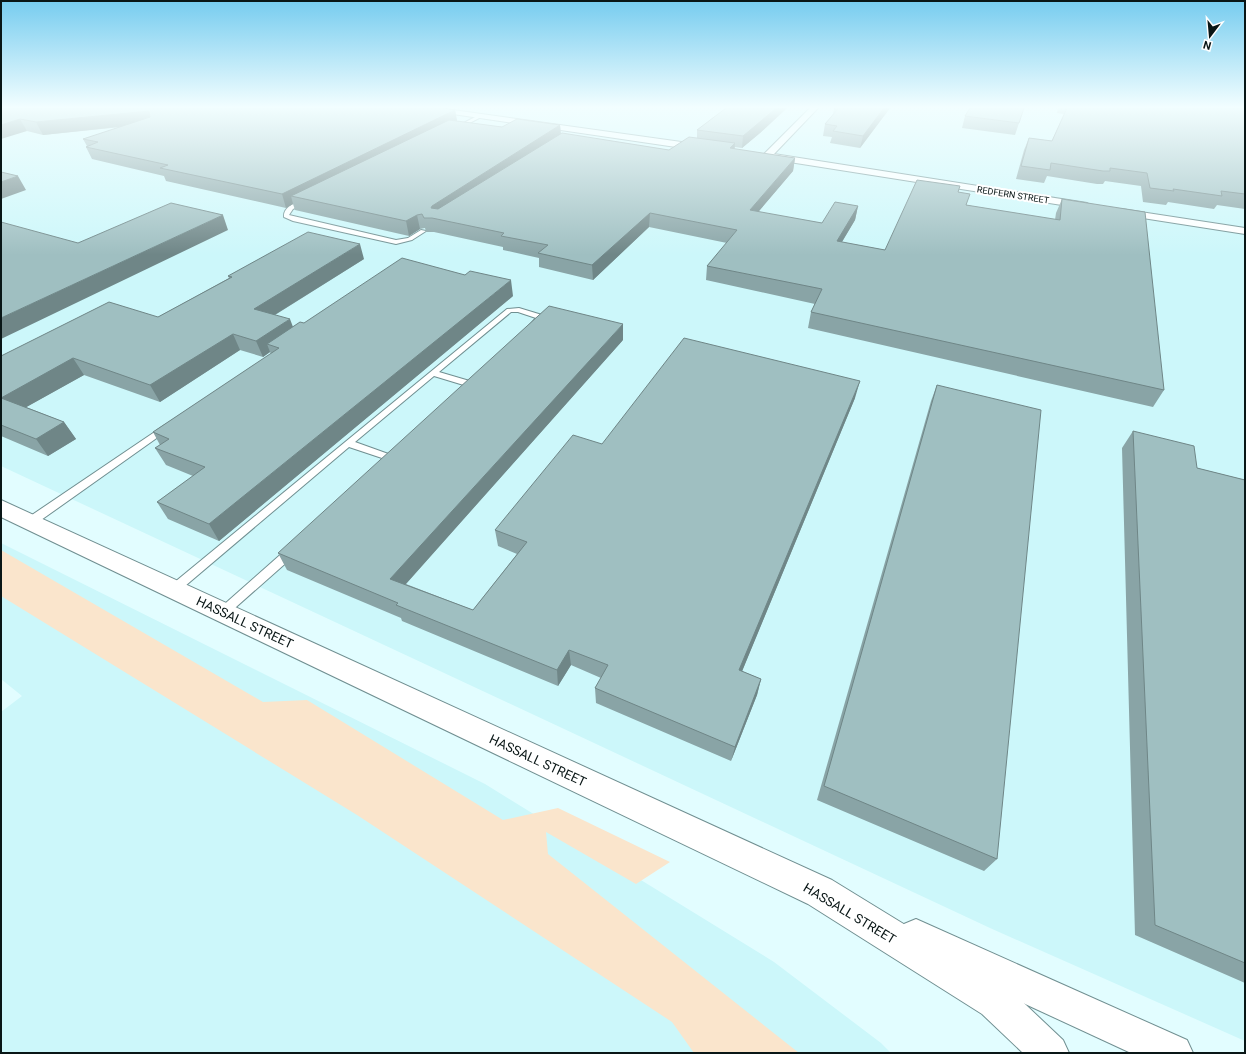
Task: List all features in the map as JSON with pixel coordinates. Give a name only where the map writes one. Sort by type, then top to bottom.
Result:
[{"type":"main road","name":"HASSALL STREET","points":[[1,508],[820,892],[995,1001],[1050,1053]]},
{"type":"main road","points":[[820,892],[1174,1053]]},
{"type":"street","name":"REDFERN STREET","points":[[771,157],[1095,208]]},
{"type":"street","points":[[1111,210],[1245,231]]},
{"type":"lane","points":[[309,199],[291,208],[287,212],[286,216],[293,219],[391,241],[406,241],[423,231]]},
{"type":"lane","points":[[174,589],[509,310],[520,310],[539,317],[540,320],[526,333]]},
{"type":"lane","points":[[433,374],[470,384]]},
{"type":"lane","points":[[30,522],[175,421]]},
{"type":"lane","points":[[348,443],[391,458]]},
{"type":"lane","points":[[223,612],[300,544]]},
{"type":"lane","points":[[995,1001],[1014,1040]]},
{"type":"shaded area","points":[[1,157],[1245,157],[1245,1041],[990,928],[1,466]]},
{"type":"shaded area","points":[[1,543],[485,784],[774,962],[881,1043],[891,1053],[1,1053],[1,712],[22,696],[1,679]]},
{"type":"shaded area","points":[[1,550],[263,702],[307,700],[503,820],[558,808],[670,862],[636,884],[546,832],[548,854],[799,1053],[694,1053],[672,1022],[357,815],[1,596]]},
{"type":"building","points":[[132,157],[358,157],[282,194],[160,168],[168,165]]},
{"type":"building","points":[[372,157],[509,157],[431,208],[438,209],[523,157],[790,157],[795,158],[750,210],[822,223],[835,202],[858,206],[837,241],[885,250],[917,180],[960,186],[958,192],[970,194],[966,205],[1060,220],[1062,199],[1145,212],[1164,390],[811,312],[822,289],[707,266],[737,230],[650,213],[592,265],[538,253],[548,245],[501,236],[504,233],[432,218],[424,218],[422,214],[406,221],[291,196]]},
{"type":"building","points":[[1024,157],[1245,157],[1245,194],[1221,191],[1222,196],[1173,189],[1174,191],[1150,188],[1147,173],[1110,168],[1110,171],[1103,171],[1051,163],[1050,170],[1021,166]]},
{"type":"building","points":[[1,172],[18,176],[1,182]]},
{"type":"building","points":[[171,203],[223,215],[1,318],[1,222],[78,243]]},
{"type":"building","points":[[308,232],[360,244],[254,309],[290,319],[256,341],[233,334],[150,385],[73,358],[1,398],[1,356],[109,302],[158,317],[232,277],[228,276]]},
{"type":"building","points":[[402,258],[465,275],[470,271],[511,280],[209,524],[157,502],[205,467],[155,448],[169,439],[153,432],[279,348],[267,344],[300,322],[304,323]]},
{"type":"building","points":[[549,306],[623,324],[390,579],[473,610],[527,542],[495,530],[573,435],[602,444],[684,338],[860,381],[739,670],[761,679],[735,747],[595,688],[608,665],[569,650],[557,670],[396,605],[398,603],[278,553]]},
{"type":"building","points":[[937,385],[1041,410],[997,859],[824,786]]},
{"type":"building","points":[[1,398],[64,422],[36,439],[1,425]]},
{"type":"building","points":[[1133,431],[1194,446],[1197,468],[1245,480],[1245,963],[1155,925]]}]
